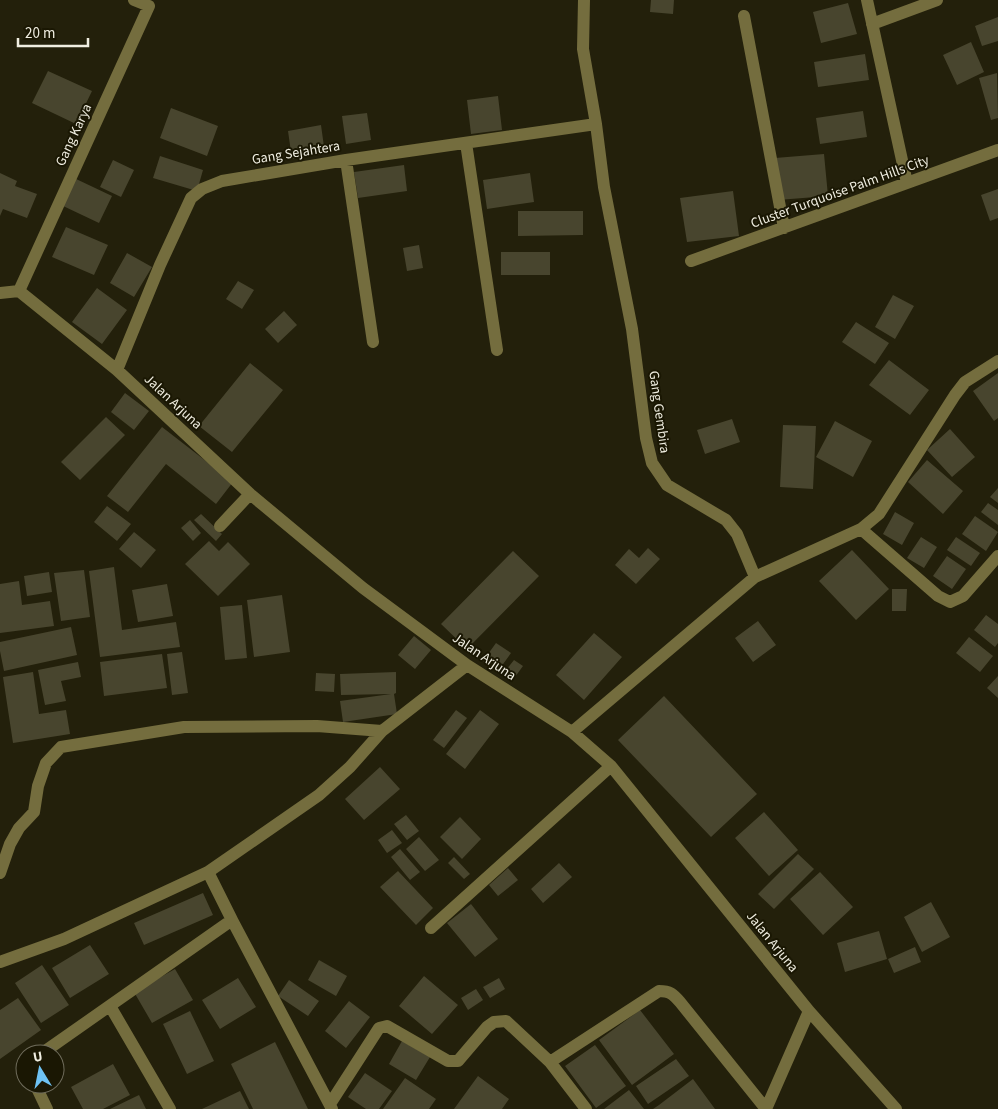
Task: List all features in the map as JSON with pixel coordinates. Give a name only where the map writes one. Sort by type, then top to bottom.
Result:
[{"type":"street","name":"Gang Karya","points":[[19,291],[149,6],[134,0]]},
{"type":"street","name":"Gang Gembira","points":[[584,0],[583,49],[596,124],[604,187],[632,329],[646,438],[652,463],[667,485],[726,520],[737,534],[755,577]]},
{"type":"street","points":[[867,0],[907,183]]},
{"type":"street","points":[[872,24],[937,0]]},
{"type":"street","points":[[744,16],[784,228]]},
{"type":"street","name":"Gang Sejahtera","points":[[117,370],[160,265],[191,198],[202,189],[222,181],[346,160],[596,124]]},
{"type":"street","points":[[466,143],[498,350]]},
{"type":"street","name":"Cluster Turquoise Palm Hills City","points":[[691,261],[998,150]]},
{"type":"street","points":[[346,160],[372,342]]},
{"type":"street","points":[[0,293],[19,291]]},
{"type":"street","name":"Jalan Arjuna","points":[[19,291],[117,370],[250,494],[363,588],[467,665],[572,732],[611,766],[809,1012],[896,1109]]},
{"type":"street","points":[[572,732],[755,577],[861,529],[879,514],[966,382],[998,361]]},
{"type":"street","points":[[220,526],[250,494]]},
{"type":"street","points":[[861,529],[938,596],[950,602],[963,596],[998,556]]},
{"type":"street","points":[[0,962],[64,940],[208,872],[319,795],[350,767],[382,731],[467,665]]},
{"type":"street","points":[[0,873],[18,828],[34,812],[38,786],[46,763],[61,747],[184,727],[317,726],[382,731]]},
{"type":"street","points":[[432,928],[611,766]]},
{"type":"street","points":[[208,872],[331,1106]]},
{"type":"street","points":[[56,1044],[232,920]]},
{"type":"street","points":[[550,1062],[659,991],[668,991],[680,1002],[766,1109],[809,1012]]},
{"type":"street","points":[[110,1006],[170,1109]]},
{"type":"street","points":[[331,1106],[379,1028],[387,1026],[448,1061],[458,1061],[487,1027],[494,1022],[506,1021],[550,1062],[586,1109]]},
{"type":"street","points":[[40,1094],[47,1109]]},
{"type":"building","points":[[651,0],[674,0],[673,14],[650,12]]},
{"type":"building","points":[[848,3],[857,34],[821,43],[813,12]]},
{"type":"building","points":[[998,17],[998,41],[982,46],[975,26]]},
{"type":"building","points":[[971,42],[984,72],[957,85],[943,55]]},
{"type":"building","points":[[865,54],[869,80],[818,87],[814,62]]},
{"type":"building","points":[[48,71],[92,91],[76,124],[32,103]]},
{"type":"building","points":[[997,73],[998,118],[991,120],[979,78]]},
{"type":"building","points":[[498,96],[502,130],[471,134],[467,100]]},
{"type":"building","points":[[171,108],[218,126],[207,156],[160,138]]},
{"type":"building","points":[[863,111],[867,137],[820,144],[816,118]]},
{"type":"building","points":[[367,113],[371,140],[346,144],[342,116]]},
{"type":"building","points":[[321,125],[325,154],[292,159],[288,131]]},
{"type":"building","points":[[824,154],[828,196],[778,200],[775,158]]},
{"type":"building","points":[[160,156],[203,170],[197,191],[153,178]]},
{"type":"building","points":[[113,160],[134,170],[121,197],[100,187]]},
{"type":"building","points":[[404,165],[407,191],[358,198],[354,172]]},
{"type":"building","points":[[0,173],[17,181],[15,186],[37,194],[27,218],[3,209],[0,216]]},
{"type":"building","points":[[530,173],[534,202],[487,209],[483,180]]},
{"type":"building","points":[[74,178],[112,196],[99,223],[61,205]]},
{"type":"building","points":[[998,189],[998,218],[990,221],[981,195]]},
{"type":"building","points":[[733,191],[739,236],[687,242],[680,198]]},
{"type":"building","points":[[518,211],[583,211],[583,235],[518,236]]},
{"type":"building","points":[[66,227],[108,245],[94,275],[52,257]]},
{"type":"building","points":[[419,245],[423,268],[407,271],[403,248]]},
{"type":"building","points":[[501,252],[550,252],[550,275],[501,275]]},
{"type":"building","points":[[127,253],[152,267],[134,297],[110,283]]},
{"type":"building","points":[[238,281],[254,290],[242,309],[226,299]]},
{"type":"building","points":[[97,288],[127,310],[102,344],[72,322]]},
{"type":"building","points":[[893,295],[914,306],[895,339],[875,327]]},
{"type":"building","points":[[284,311],[297,325],[278,343],[265,329]]},
{"type":"building","points":[[856,322],[889,343],[875,364],[842,342]]},
{"type":"building","points":[[889,360],[929,390],[910,415],[869,385]]},
{"type":"building","points":[[250,363],[283,390],[232,452],[199,426]]},
{"type":"building","points":[[998,373],[998,418],[994,421],[973,391]]},
{"type":"building","points":[[125,393],[149,411],[134,430],[111,412]]},
{"type":"building","points":[[106,417],[125,435],[80,480],[61,462]]},
{"type":"building","points":[[732,419],[740,442],[705,454],[697,430]]},
{"type":"building","points":[[835,421],[872,441],[853,477],[816,457]]},
{"type":"building","points":[[783,425],[816,426],[813,489],[780,487]]},
{"type":"building","points":[[162,427],[233,482],[216,504],[166,464],[128,512],[107,496]]},
{"type":"building","points":[[950,429],[975,457],[952,477],[927,450]]},
{"type":"building","points":[[927,460],[963,491],[943,514],[908,482]]},
{"type":"building","points":[[998,488],[998,503],[990,497]]},
{"type":"building","points":[[988,503],[998,510],[998,525],[981,512]]},
{"type":"building","points":[[107,506],[131,524],[117,541],[94,522]]},
{"type":"building","points":[[895,512],[914,523],[902,545],[883,534]]},
{"type":"building","points":[[201,514],[222,534],[216,541],[194,520]]},
{"type":"building","points":[[975,516],[998,532],[986,551],[962,534]]},
{"type":"building","points":[[190,520],[201,533],[193,541],[181,528]]},
{"type":"building","points":[[134,532],[156,550],[141,568],[119,549]]},
{"type":"building","points":[[921,537],[937,547],[924,568],[907,558]]},
{"type":"building","points":[[956,537],[980,553],[971,566],[947,550]]},
{"type":"building","points":[[209,541],[219,551],[228,542],[250,564],[218,596],[185,564]]},
{"type":"building","points":[[648,548],[660,559],[636,584],[615,565],[629,549],[639,558]]},
{"type":"building","points":[[852,550],[889,589],[856,620],[819,581]]},
{"type":"building","points":[[513,551],[539,576],[467,649],[441,624]]},
{"type":"building","points":[[947,556],[966,569],[952,589],[933,576]]},
{"type":"building","points":[[114,567],[122,630],[176,622],[180,647],[100,657],[89,571]]},
{"type":"building","points":[[84,570],[90,617],[61,621],[54,573]]},
{"type":"building","points":[[49,572],[52,592],[27,596],[24,576]]},
{"type":"building","points":[[19,581],[22,605],[50,601],[54,626],[0,633],[0,584]]},
{"type":"building","points":[[167,584],[173,616],[138,622],[132,590]]},
{"type":"building","points":[[892,589],[907,589],[906,611],[892,611]]},
{"type":"building","points":[[282,595],[290,652],[254,657],[247,600]]},
{"type":"building","points":[[242,605],[247,658],[225,660],[220,607]]},
{"type":"building","points":[[986,615],[998,624],[998,643],[995,647],[974,630]]},
{"type":"building","points":[[758,621],[776,645],[753,662],[735,638]]},
{"type":"building","points":[[71,627],[77,655],[4,671],[0,642]]},
{"type":"building","points":[[594,633],[622,657],[584,700],[556,675]]},
{"type":"building","points":[[414,636],[431,650],[415,669],[398,655]]},
{"type":"building","points":[[969,637],[993,656],[980,672],[956,653]]},
{"type":"building","points":[[496,643],[511,653],[498,671],[483,661]]},
{"type":"building","points":[[182,652],[188,693],[172,695],[167,654]]},
{"type":"building","points":[[162,654],[167,688],[104,696],[100,662]]},
{"type":"building","points":[[514,660],[523,666],[515,677],[506,670]]},
{"type":"building","points":[[78,662],[81,677],[61,681],[66,701],[45,705],[38,670]]},
{"type":"building","points":[[33,672],[39,714],[66,710],[70,734],[13,743],[3,677]]},
{"type":"building","points":[[396,672],[396,693],[394,694],[397,714],[343,722],[340,701],[391,694],[341,695],[340,674]]},
{"type":"building","points":[[316,673],[335,674],[334,692],[315,691]]},
{"type":"building","points":[[998,676],[998,698],[987,688]]},
{"type":"building","points":[[664,696],[757,794],[711,837],[618,740]]},
{"type":"building","points":[[456,710],[467,718],[444,748],[433,740]]},
{"type":"building","points":[[480,710],[499,724],[465,769],[446,754]]},
{"type":"building","points":[[380,767],[400,789],[364,820],[345,799]]},
{"type":"building","points":[[764,812],[798,850],[769,876],[735,838]]},
{"type":"building","points":[[406,815],[419,831],[407,840],[394,824]]},
{"type":"building","points":[[460,817],[481,839],[462,859],[440,837]]},
{"type":"building","points":[[392,830],[402,843],[387,853],[378,840]]},
{"type":"building","points":[[419,837],[439,860],[425,871],[406,849]]},
{"type":"building","points":[[400,849],[420,872],[410,880],[391,857]]},
{"type":"building","points":[[798,854],[814,869],[774,909],[758,894]]},
{"type":"building","points":[[454,857],[470,874],[464,879],[448,863]]},
{"type":"building","points":[[559,863],[572,877],[543,903],[531,889]]},
{"type":"building","points":[[508,868],[518,880],[498,896],[489,885]]},
{"type":"building","points":[[398,871],[433,908],[416,925],[380,887]]},
{"type":"building","points":[[820,872],[853,907],[823,935],[790,899]]},
{"type":"building","points":[[203,893],[213,915],[144,945],[134,923]]},
{"type":"building","points":[[931,902],[950,937],[922,952],[904,917]]},
{"type":"building","points":[[471,904],[498,939],[475,957],[447,923]]},
{"type":"building","points":[[879,931],[887,959],[845,972],[837,943]]},
{"type":"building","points":[[90,945],[109,974],[70,998],[52,968]]},
{"type":"building","points":[[915,947],[921,962],[894,973],[888,959]]},
{"type":"building","points":[[319,960],[347,976],[336,996],[308,980]]},
{"type":"building","points":[[42,965],[69,1005],[41,1023],[15,983]]},
{"type":"building","points":[[175,969],[193,1000],[152,1023],[134,992]]},
{"type":"building","points":[[424,976],[458,1005],[432,1034],[399,1006]]},
{"type":"building","points":[[238,978],[256,1007],[220,1029],[202,1000]]},
{"type":"building","points":[[499,978],[505,989],[490,998],[483,987]]},
{"type":"building","points":[[289,980],[319,1001],[308,1016],[278,996]]},
{"type":"building","points":[[476,989],[483,1000],[468,1010],[461,998]]},
{"type":"building","points":[[18,998],[41,1030],[21,1044],[15,1044],[15,1048],[0,1059],[0,1010]]},
{"type":"building","points":[[349,1001],[370,1017],[346,1048],[325,1031]]},
{"type":"building","points":[[640,1010],[674,1054],[632,1085],[599,1040]]},
{"type":"building","points":[[190,1011],[214,1061],[187,1074],[163,1024]]},
{"type":"building","points":[[402,1041],[430,1057],[416,1080],[389,1064]]},
{"type":"building","points":[[275,1042],[308,1109],[253,1109],[231,1064]]},
{"type":"building","points":[[595,1045],[626,1086],[596,1108],[565,1066]]},
{"type":"building","points":[[676,1059],[689,1076],[648,1104],[636,1086]]},
{"type":"building","points":[[113,1064],[130,1095],[103,1109],[83,1109],[71,1087]]},
{"type":"building","points":[[365,1073],[392,1091],[379,1109],[366,1109],[348,1097]]},
{"type":"building","points":[[478,1076],[509,1099],[502,1109],[454,1109]]},
{"type":"building","points":[[405,1078],[436,1099],[429,1109],[383,1109]]},
{"type":"building","points":[[693,1079],[715,1109],[653,1109],[659,1105]]},
{"type":"building","points":[[629,1090],[644,1109],[604,1109]]},
{"type":"building","points":[[240,1091],[249,1109],[202,1109]]},
{"type":"building","points":[[139,1095],[146,1109],[110,1109]]}]
